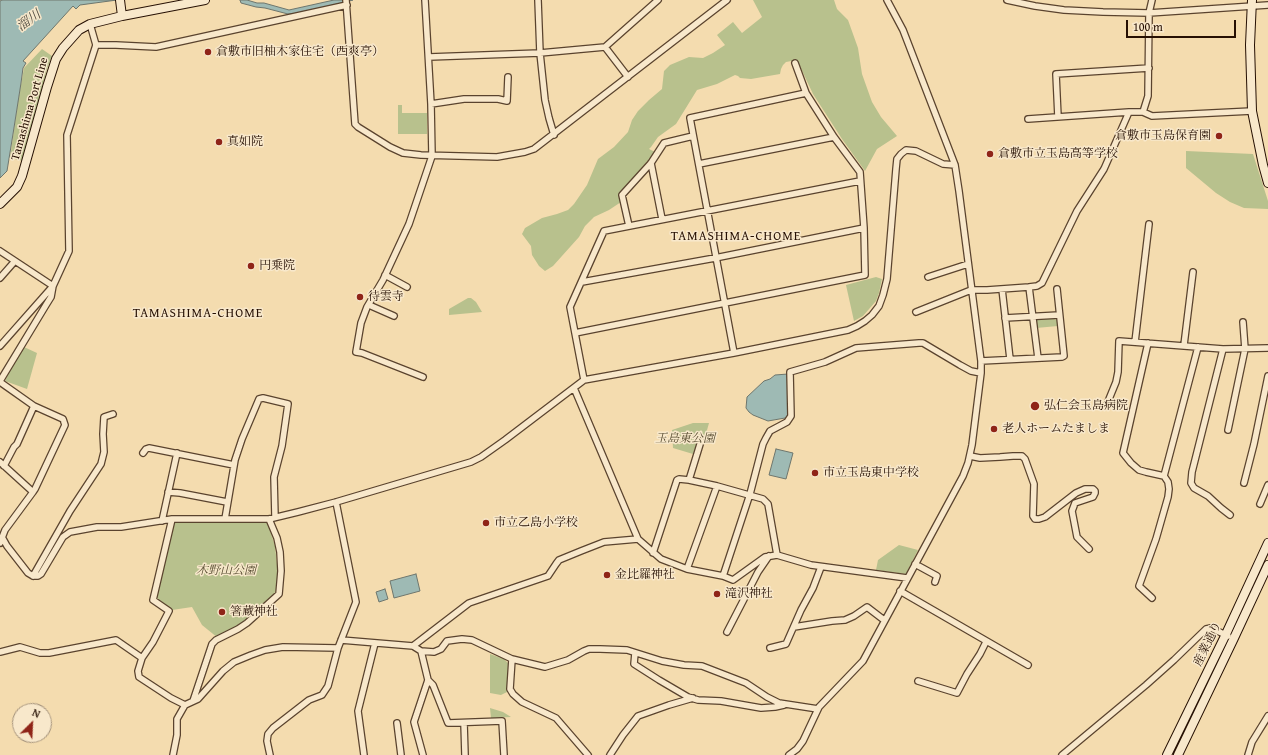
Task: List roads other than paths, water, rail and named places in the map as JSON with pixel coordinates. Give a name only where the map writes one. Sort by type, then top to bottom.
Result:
[{"type":"street","points":[[120,0],[122,16]]},
{"type":"street","name":"Tamashima Port Line","points":[[0,204],[17,187],[22,176],[46,88],[56,59],[63,48],[79,30],[90,24],[122,16],[205,0]]},
{"type":"street","points":[[423,377],[356,352],[361,323],[409,224],[432,156],[426,0]]},
{"type":"street","points":[[538,0],[540,53],[545,100],[554,135]]},
{"type":"street","points":[[428,57],[540,53],[605,47],[658,0]]},
{"type":"street","points":[[96,45],[156,47],[346,2],[355,124],[363,131],[403,154],[432,156],[497,156],[534,150],[727,0]]},
{"type":"street","points":[[793,754],[803,741],[818,709],[831,693],[863,661],[963,476],[972,445],[981,373],[981,361],[955,165],[903,30],[887,0]]},
{"type":"street","points":[[1007,0],[1064,10],[1149,13],[1252,3],[1268,5]]},
{"type":"street","points":[[1143,112],[1148,96],[1149,13],[1152,0]]},
{"type":"street","points":[[1252,3],[1250,45],[1252,111],[1262,165],[1268,183]]},
{"type":"street","points":[[0,543],[5,530],[35,489],[65,425],[63,420],[34,406],[0,382],[51,297],[53,286],[69,251],[67,135],[96,45],[90,24]]},
{"type":"street","points":[[605,47],[628,77]]},
{"type":"street","points":[[575,333],[865,276],[864,228],[860,172],[834,137],[806,93],[795,63]]},
{"type":"street","points":[[1058,117],[1056,74],[1149,68]]},
{"type":"street","points":[[431,104],[464,99],[498,99],[507,101],[508,77]]},
{"type":"street","points":[[734,353],[690,118],[806,93]]},
{"type":"street","points":[[1028,119],[1129,112],[1143,112],[1152,116],[1252,111]]},
{"type":"street","points":[[916,312],[971,290],[1037,286],[1044,280],[1077,211],[1104,169],[1129,112]]},
{"type":"street","points":[[628,226],[622,195],[651,163],[664,143],[693,136]]},
{"type":"street","points":[[699,164],[834,137]]},
{"type":"street","points":[[2,537],[28,574],[38,576],[41,574],[64,537],[70,532],[97,527],[121,527],[172,519],[272,518],[336,502],[481,458],[584,380],[734,353],[848,330],[865,321],[872,315],[879,306],[883,296],[887,278],[897,159],[906,150],[916,151],[943,164],[955,165]]},
{"type":"street","points":[[651,163],[662,219]]},
{"type":"street","points":[[584,380],[570,307],[604,230],[860,181]]},
{"type":"street","points":[[1136,342],[1149,224]]},
{"type":"street","points":[[582,282],[716,258],[864,228]]},
{"type":"street","points":[[0,251],[53,286]]},
{"type":"street","points":[[0,278],[15,261]]},
{"type":"street","points":[[928,277],[968,264]]},
{"type":"street","points":[[1184,346],[1193,272]]},
{"type":"street","points":[[385,275],[407,287]]},
{"type":"street","points":[[0,346],[53,286]]},
{"type":"street","points":[[1029,287],[1038,358]]},
{"type":"street","points":[[1002,289],[1010,359]]},
{"type":"street","points":[[981,361],[1064,356],[1057,289]]},
{"type":"street","points":[[369,305],[394,316]]},
{"type":"street","points":[[1005,318],[1059,315]]},
{"type":"street","points":[[1228,430],[1245,349],[1243,322]]},
{"type":"street","points":[[1107,404],[1116,382],[1118,372],[1119,341],[1224,349],[1268,348]]},
{"type":"street","points":[[723,576],[750,494],[767,434],[773,429],[787,422],[791,416],[790,372],[825,362],[856,348],[920,342],[960,366],[971,371],[981,373]]},
{"type":"street","points":[[1148,343],[1123,453],[1131,463],[1140,470],[1164,476],[1170,489],[1156,539],[1139,586],[1152,598]]},
{"type":"street","points":[[1164,476],[1198,347]]},
{"type":"street","points":[[1224,349],[1192,472],[1191,483],[1194,488],[1208,496],[1230,515]]},
{"type":"street","points":[[1244,483],[1254,444],[1268,376]]},
{"type":"street","points":[[574,388],[638,539],[661,559],[687,569],[723,576],[733,580],[770,555],[777,555],[821,567],[907,578]]},
{"type":"street","points":[[193,701],[212,644],[216,640],[238,630],[278,594],[281,571],[280,552],[272,518],[274,476],[282,446],[288,404],[263,398],[259,399],[242,439],[234,464],[225,519]]},
{"type":"street","points":[[33,492],[2,464],[17,444],[34,406]]},
{"type":"street","points":[[33,576],[70,511],[102,464],[104,452],[104,417],[112,414]]},
{"type":"street","points":[[689,480],[701,441]]},
{"type":"street","points":[[144,453],[146,449],[149,448],[234,464]]},
{"type":"street","points":[[162,521],[177,454]]},
{"type":"street","points":[[970,456],[980,458],[1022,456],[1025,459],[1034,484],[1033,516],[1035,519],[1045,517],[1076,493],[1085,489],[1093,489],[1095,491],[1093,497],[1075,503],[1072,510],[1077,537],[1089,549]]},
{"type":"street","points":[[653,553],[677,480],[679,479],[717,486],[750,494],[763,499],[768,504],[777,555]]},
{"type":"street","points":[[687,569],[717,486]]},
{"type":"street","points":[[1260,504],[1268,486]]},
{"type":"street","points":[[168,492],[227,502]]},
{"type":"street","points":[[270,755],[267,741],[268,734],[273,728],[309,700],[322,695],[328,686],[338,648],[356,602],[336,502]]},
{"type":"street","points":[[172,519],[153,600],[169,612],[153,642],[142,658],[138,671],[140,676],[171,698],[185,704]]},
{"type":"street","points":[[413,646],[469,603],[548,576],[560,560],[582,550],[604,542],[638,539]]},
{"type":"street","name":"産業通り","points":[[1167,755],[1226,634],[1268,543]]},
{"type":"street","points":[[727,632],[758,572],[770,555]]},
{"type":"street","points":[[915,564],[937,576],[935,582]]},
{"type":"street","name":"産業通り","points":[[1178,755],[1268,565]]},
{"type":"street","points":[[770,648],[786,644],[801,610],[813,588],[821,567]]},
{"type":"street","points":[[900,591],[1028,665]]},
{"type":"street","points":[[794,628],[845,620],[867,607],[884,620]]},
{"type":"street","points":[[1062,755],[1146,685],[1206,629],[1211,628],[1234,638]]},
{"type":"street","points":[[341,640],[413,646],[421,651],[434,652],[441,649],[447,641],[462,639],[472,640],[512,659],[545,667],[568,660],[584,651],[608,649],[627,650],[666,662],[702,666],[746,683],[779,703],[818,709]]},
{"type":"street","points":[[0,652],[20,647],[40,653],[49,653],[116,640],[142,658]]},
{"type":"street","points":[[918,681],[957,692],[986,642]]},
{"type":"street","points":[[364,755],[358,711],[375,643]]},
{"type":"street","points":[[173,755],[177,735],[177,719],[185,704],[193,701],[204,693],[223,671],[234,662],[265,650],[283,647],[338,648]]},
{"type":"street","points":[[421,651],[428,680],[433,685],[448,723],[502,721],[504,755]]},
{"type":"street","points":[[635,653],[634,664],[678,692],[698,700],[721,701],[761,708],[775,708],[790,704]]},
{"type":"street","points":[[512,659],[510,689],[522,702],[556,718],[588,755]]},
{"type":"street","points":[[423,755],[414,722],[428,680]]},
{"type":"street","points":[[610,755],[638,716],[693,698]]},
{"type":"street","points":[[1248,755],[1252,742],[1268,716]]},
{"type":"street","points":[[397,723],[401,755]]},
{"type":"street","points":[[464,723],[465,755]]},
{"type":"water","name":"溜川","points":[[117,0],[80,5],[76,9],[73,6],[23,61],[26,63],[23,68],[7,171],[0,178],[0,1]]},
{"type":"water","points":[[240,0],[264,3],[289,10],[334,0],[353,0],[301,13],[288,14],[241,3]]},
{"type":"water","points":[[788,374],[790,416],[788,420],[785,418],[768,421],[749,412],[746,408],[747,397],[764,381],[775,375]]},
{"type":"water","points":[[776,449],[793,453],[786,479],[769,475]]},
{"type":"water","points":[[416,574],[420,591],[394,598],[390,581]]},
{"type":"water","points":[[385,589],[388,599],[379,602],[376,592]]},
{"type":"place","name":"倉敷市旧柚木家住宅（西爽亭）","points":[[208,52]]},
{"type":"place","name":"倉敷市玉島保育園","points":[[1219,136]]},
{"type":"place","name":"真如院","points":[[219,142]]},
{"type":"place","name":"倉敷市立玉島高等学校","points":[[990,154]]},
{"type":"place","name":"円乗院","points":[[251,266]]},
{"type":"place","name":"待雲寺","points":[[360,297]]},
{"type":"place","name":"弘仁会玉島病院","points":[[1035,406]]},
{"type":"place","name":"老人ホームたましま","points":[[994,429]]},
{"type":"place","name":"市立玉島東中学校","points":[[815,473]]},
{"type":"place","name":"市立乙島小学校","points":[[486,523]]},
{"type":"place","name":"金比羅神社","points":[[607,575]]},
{"type":"place","name":"滝沢神社","points":[[717,594]]},
{"type":"place","name":"箸蔵神社","points":[[222,612]]},
{"type":"district","name":"TAMASHIMA-CHOME","points":[[736,237]]},
{"type":"district","name":"TAMASHIMA-CHOME","points":[[198,314]]},
{"type":"park label","name":"玉島東公園","points":[[685,439]]},
{"type":"park label","name":"木野山公園","points":[[226,571]]}]
